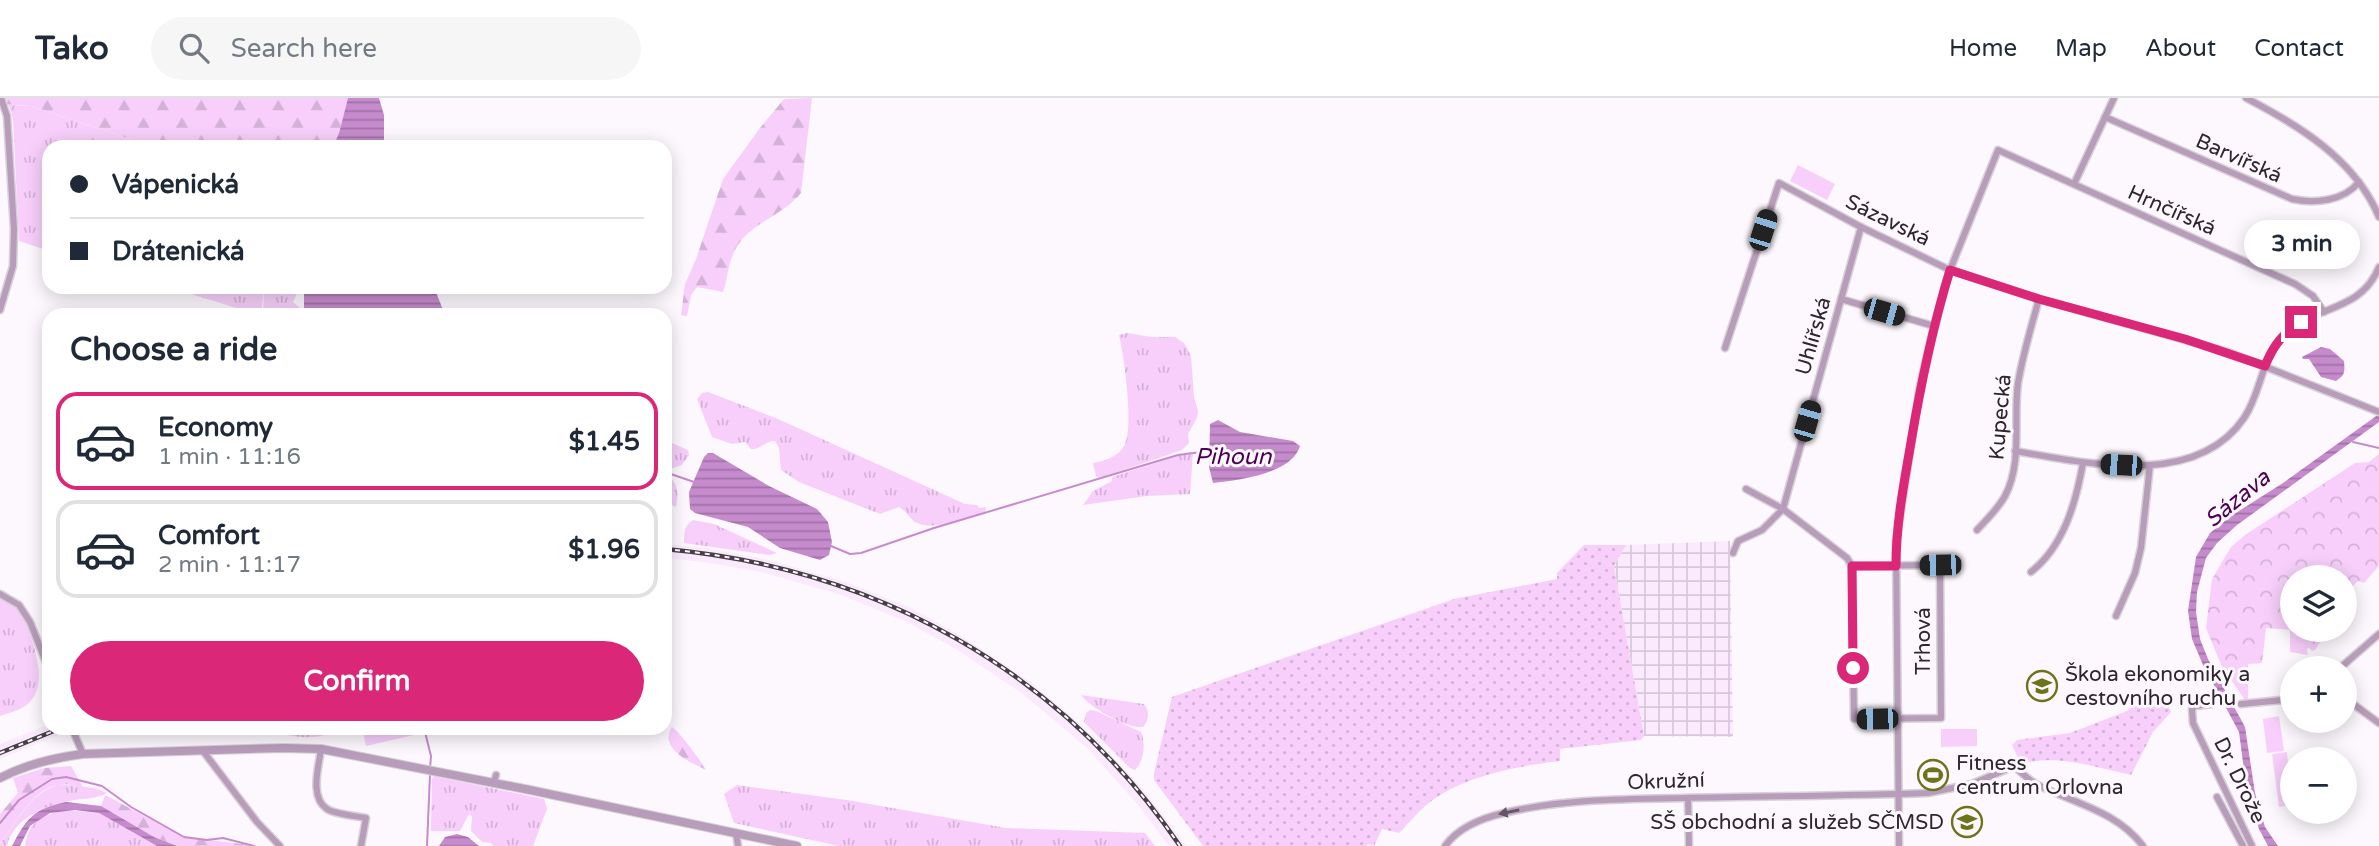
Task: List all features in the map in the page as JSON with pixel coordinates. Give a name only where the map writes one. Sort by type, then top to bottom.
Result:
[{"type":"street","points":[[0,310],[13,266],[14,229],[7,116],[1,98]]},
{"type":"street","points":[[2074,184],[2114,98]]},
{"type":"street","points":[[2246,98],[2312,137],[2359,182],[2379,216]]},
{"type":"street","name":"Barvířská","points":[[2105,117],[2292,200],[2326,200],[2348,192],[2359,182]]},
{"type":"street","name":"Hrnčířská","points":[[1950,270],[1998,150],[2304,288],[2324,312]]},
{"type":"street","name":"Sázavská","points":[[1725,348],[1779,183],[1950,270],[2039,299],[2185,339],[2265,366],[2379,412]]},
{"type":"street","name":"Uhlířská","points":[[1783,509],[1861,227]]},
{"type":"street","points":[[2015,451],[2083,463],[2150,465],[2184,461],[2211,450],[2230,437],[2246,416],[2265,366],[2276,343],[2284,334],[2301,322],[2357,297],[2367,287],[2379,267]]},
{"type":"street","points":[[1899,846],[1896,566],[1898,516],[1920,386],[1950,270]]},
{"type":"street","points":[[1841,299],[1934,326]]},
{"type":"street","name":"Kupecká","points":[[1977,530],[2005,496],[2012,479],[2018,385],[2026,342],[2039,299]]},
{"type":"street","points":[[2031,572],[2040,569],[2067,524],[2077,496],[2083,463]]},
{"type":"street","points":[[2116,616],[2135,573],[2141,548],[2150,465]]},
{"type":"street","points":[[1746,489],[1783,509],[1847,558],[1852,566],[1854,719],[1898,718]]},
{"type":"street","points":[[1733,553],[1738,541],[1762,530],[1783,509]]},
{"type":"street","name":"Trhová","points":[[1896,566],[1940,565],[1941,718],[1898,718]]},
{"type":"street","points":[[1852,566],[1896,566]]},
{"type":"street","points":[[0,594],[19,605],[42,654]]},
{"type":"street","points":[[2354,656],[2379,634]]},
{"type":"street","points":[[2241,704],[2280,700]]},
{"type":"street","name":"Dr. Drože","points":[[2212,704],[2195,706],[2192,709],[2193,723],[2252,846]]},
{"type":"street","points":[[2357,707],[2379,723]]},
{"type":"street","points":[[75,735],[83,754]]},
{"type":"street","points":[[0,778],[52,758],[83,754],[321,749],[495,778],[797,846]]},
{"type":"street","points":[[321,749],[317,790],[319,799],[327,809],[366,818],[362,846]]},
{"type":"street","points":[[204,751],[257,822],[280,846]]},
{"type":"street","name":"Okružní","points":[[1445,846],[1458,832],[1488,817],[1514,811],[1576,803],[1688,798],[1899,794],[1972,784],[2014,766],[2037,785],[2091,806],[2111,817],[2143,846]]},
{"type":"street","name":"Dr. Drože","points":[[2217,797],[2243,846]]},
{"type":"street","points":[[1688,798],[1689,846]]},
{"type":"street","points":[[736,833],[738,846]]},
{"type":"shaded area","points":[[1730,541],[1733,737],[1644,736],[1614,566],[1626,545]]},
{"type":"shaded area","points":[[672,545],[765,559],[846,582],[913,609],[963,637],[1032,683],[1097,739],[1148,795],[1186,846],[1169,846],[1137,804],[1088,749],[1023,694],[956,649],[907,622],[841,595],[762,572],[672,559]]},
{"type":"shaded area","points":[[42,727],[42,735],[58,735],[0,759],[0,744]]},
{"type":"green space","points":[[0,98],[348,98],[336,140],[132,140],[32,106],[0,104]]},
{"type":"green space","points":[[812,98],[801,193],[741,241],[733,255],[723,292],[697,287],[691,295],[687,316],[681,315],[685,284],[723,179],[784,99]]},
{"type":"green space","points":[[9,105],[32,106],[132,140],[42,140],[42,249],[19,241],[13,119]]},
{"type":"green space","points":[[1798,165],[1835,184],[1827,200],[1790,181]]},
{"type":"green space","points":[[191,294],[263,294],[262,308],[236,308]]},
{"type":"green space","points":[[264,294],[297,294],[293,302],[300,308],[263,308]]},
{"type":"green space","points":[[1127,333],[1175,337],[1184,343],[1191,356],[1197,418],[1188,434],[1189,443],[1182,450],[1100,478],[1096,476],[1093,463],[1120,452],[1128,435],[1127,391],[1119,335]]},
{"type":"green space","points":[[708,392],[778,419],[965,504],[986,507],[985,512],[950,523],[922,525],[899,507],[880,514],[799,482],[781,470],[779,448],[775,441],[751,449],[745,442],[732,444],[712,437],[697,399],[702,393]]},
{"type":"green space","points":[[672,443],[688,450],[689,455],[682,465],[672,468]]},
{"type":"green space","points":[[1193,453],[1190,494],[1147,496],[1083,505],[1093,491],[1112,481],[1112,477]]},
{"type":"green space","points":[[2379,454],[2379,566],[2364,583],[2357,582],[2357,565],[2280,565],[2280,629],[2266,628],[2262,663],[2248,664],[2248,700],[2245,700],[2222,667],[2206,628],[2212,579],[2231,547],[2245,535],[2355,463],[2369,462]]},
{"type":"green space","points":[[672,479],[676,488],[676,507],[672,505]]},
{"type":"green space","points":[[693,520],[714,524],[777,553],[769,555],[684,543],[684,533]]},
{"type":"green space","points":[[1584,545],[1626,545],[1614,566],[1644,736],[1641,740],[1560,749],[1560,761],[1509,769],[1459,785],[1430,802],[1399,833],[1382,829],[1374,846],[1203,846],[1154,780],[1172,697],[1454,599],[1557,579],[1557,573]]},
{"type":"green space","points":[[0,599],[15,606],[26,623],[38,662],[39,677],[37,691],[27,705],[0,716]]},
{"type":"green space","points":[[2290,642],[2320,642],[2315,650],[2307,649],[2308,655],[2290,652]]},
{"type":"green space","points":[[2150,693],[2163,694],[2171,712],[2153,732],[2131,775],[2062,761],[2021,764],[2012,745],[2017,740],[2070,733],[2127,711]]},
{"type":"green space","points":[[1081,695],[1144,704],[1148,713],[1147,721],[1143,727],[1128,725],[1110,717]]},
{"type":"green space","points":[[1090,710],[1141,732],[1143,752],[1135,770],[1084,722],[1086,713]]},
{"type":"green space","points":[[2279,716],[2283,747],[2280,747],[2280,751],[2267,753],[2263,719]]},
{"type":"green space","points":[[672,727],[706,770],[678,754],[669,742]]},
{"type":"green space","points":[[1941,729],[1977,729],[1977,746],[1941,747]]},
{"type":"green space","points":[[290,735],[326,735],[313,737]]},
{"type":"green space","points":[[364,735],[414,735],[366,746]]},
{"type":"green space","points":[[2280,753],[2279,807],[2272,754]]},
{"type":"green space","points":[[71,766],[84,789],[69,784],[44,790],[34,798],[0,843],[0,814],[18,793],[13,778],[44,768]]},
{"type":"green space","points":[[434,776],[544,799],[547,809],[533,846],[493,846],[491,843],[482,842],[471,831],[472,816],[469,814],[460,831],[431,831]]},
{"type":"green space","points":[[59,784],[95,788],[107,793],[44,809],[16,827],[7,846],[0,846],[32,801]]},
{"type":"green space","points":[[737,785],[847,800],[1006,828],[1145,833],[1155,846],[839,846],[734,823],[724,794]]},
{"type":"green space","points":[[105,795],[184,837],[258,846],[177,846],[154,837],[101,806]]},
{"type":"green space","points":[[64,810],[99,813],[157,846],[25,846],[29,831],[37,821]]},
{"type":"water","points":[[348,98],[379,98],[384,115],[384,140],[336,140]]},
{"type":"water","points":[[304,294],[437,294],[442,308],[304,308]]},
{"type":"water","points":[[2321,347],[2330,349],[2344,361],[2344,373],[2336,381],[2321,377],[2309,359],[2302,357]]},
{"type":"water","points":[[2379,414],[2379,422],[2237,525],[2217,543],[2206,558],[2197,592],[2196,612],[2200,639],[2245,727],[2255,793],[2265,827],[2278,846],[2268,846],[2259,829],[2246,785],[2239,732],[2192,639],[2188,611],[2196,557],[2210,533],[2231,516],[2283,483]]},
{"type":"water","name":"Pihoun","points":[[1218,420],[1240,432],[1293,441],[1300,446],[1295,456],[1276,469],[1213,483],[1209,467],[1210,424]]},
{"type":"water","points":[[713,453],[769,486],[817,509],[828,522],[832,542],[829,555],[820,560],[780,548],[748,527],[695,513],[690,509],[689,492],[704,457]]},
{"type":"water","points":[[66,802],[101,806],[154,837],[177,846],[157,846],[99,813],[75,810],[50,813],[30,826],[20,846],[12,846],[32,816]]},
{"type":"water","points":[[457,834],[468,837],[479,846],[439,846],[445,837]]},
{"type":"waterway","points":[[2353,442],[2379,448]]},
{"type":"waterway","points":[[831,546],[850,554],[861,553],[934,528],[1178,455],[1209,451]]},
{"type":"waterway","points":[[672,474],[694,482]]},
{"type":"waterway","points":[[426,735],[431,756],[430,768]]},
{"type":"waterway","points":[[427,846],[430,774]]},
{"type":"waterway","points":[[0,823],[19,800],[52,779],[66,777],[102,786],[131,807],[184,837],[207,840],[223,838],[254,846]]},
{"type":"railway","points":[[672,550],[742,560],[817,579],[889,605],[956,639],[1020,680],[1078,728],[1132,783],[1180,846]]},
{"type":"railway","points":[[0,753],[44,735]]},
{"type":"place","name":"Škola ekonomiky a cestovního ruchu","points":[[2042,686]]},
{"type":"place","name":"Fitness centrum Orlovna","points":[[1933,775]]},
{"type":"place","name":"SŠ obchodní a služeb SČMSD","points":[[1967,822]]},
{"type":"route","points":[[1853,668],[1852,566],[1896,566],[1898,516],[1920,386],[1950,270],[2039,299],[2228,352],[2265,366],[2276,343],[2301,322]]},
{"type":"water label","name":"Sázava","points":[[2237,498]]}]
